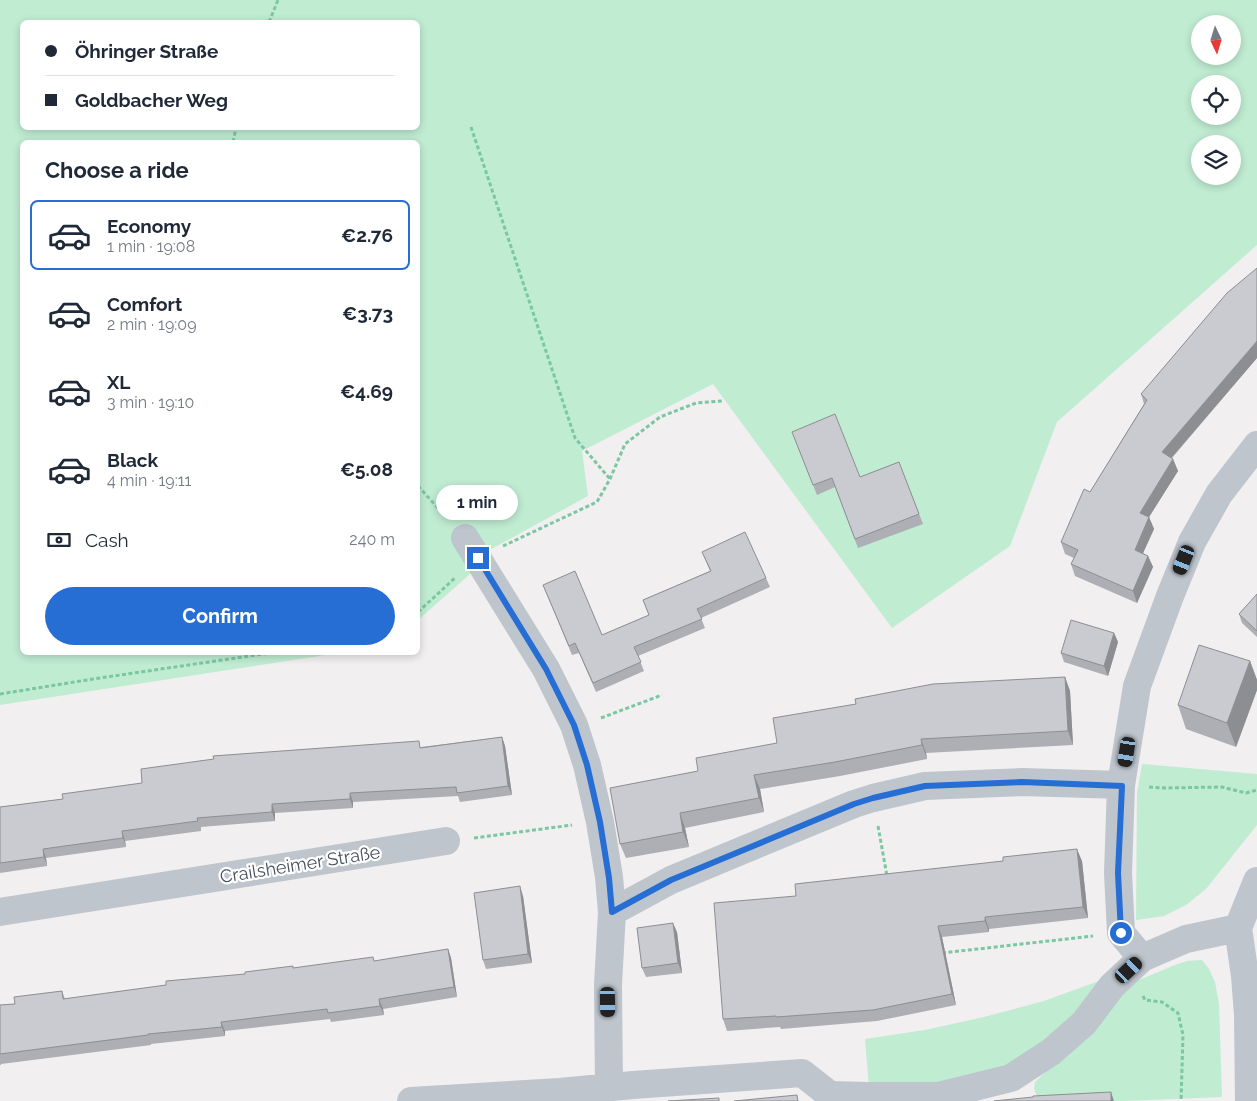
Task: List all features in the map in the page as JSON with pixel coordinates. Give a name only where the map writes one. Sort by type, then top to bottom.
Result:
[{"type":"street","points":[[1135,964],[1121,933],[1118,873],[1122,786],[1137,686],[1192,542],[1218,494],[1257,445]]},
{"type":"street","points":[[471,548],[546,669],[574,725],[587,765],[600,822],[609,878],[612,912],[608,985],[609,1087]]},
{"type":"street","points":[[612,912],[671,880],[854,804],[873,798],[925,786],[1022,782],[1122,786]]},
{"type":"street","name":"Crailsheimer Straße","points":[[0,912],[446,841]]},
{"type":"street","points":[[1249,1101],[1248,1015],[1238,928],[1257,881]]},
{"type":"street","points":[[411,1101],[532,1094],[802,1073],[830,1098],[938,1096],[1011,1078],[1051,1052],[1084,1023],[1112,986],[1135,964],[1186,939],[1238,928]]},
{"type":"path","points":[[270,20],[278,0]]},
{"type":"path","points":[[471,127],[576,438],[610,479]]},
{"type":"path","points":[[420,610],[471,548],[597,502],[610,479],[625,444],[660,417],[696,403],[722,400]]},
{"type":"path","points":[[420,488],[471,548]]},
{"type":"path","points":[[0,694],[257,655]]},
{"type":"path","points":[[574,725],[593,721],[662,696]]},
{"type":"path","points":[[1122,786],[1165,788],[1222,787],[1246,793],[1257,790]]},
{"type":"path","points":[[873,798],[888,882]]},
{"type":"path","points":[[446,841],[600,822]]},
{"type":"path","points":[[939,953],[1121,933]]},
{"type":"path","points":[[1135,964],[1145,1000],[1162,1002],[1178,1013],[1184,1035],[1182,1101]]},
{"type":"green space","points":[[0,0],[1257,0],[1257,245],[1057,422],[1010,546],[892,628],[713,384],[582,451],[588,496],[486,552],[469,575],[420,618],[420,140],[20,140],[20,655],[326,655],[0,705]]},
{"type":"green space","points":[[1142,764],[1257,774],[1257,825],[1206,889],[1186,905],[1164,916],[1136,920],[1137,793]]},
{"type":"green space","points":[[1202,960],[1215,982],[1219,1004],[1222,1097],[1124,1101],[1044,1101],[1040,1099],[1034,1088],[1035,1082],[1057,1061],[1127,985],[1187,961]]},
{"type":"green space","points":[[1099,981],[1092,995],[1055,1037],[989,1080],[869,1088],[865,1039],[925,1030],[984,1017],[1044,1001]]},
{"type":"building","points":[[1257,268],[1257,341],[1162,452],[1173,459],[1140,513],[1149,517],[1135,550],[1148,556],[1133,591],[1071,564],[1078,550],[1061,542],[1084,489],[1090,492],[1147,400],[1141,394],[1227,293]]},
{"type":"building","points":[[835,414],[860,477],[899,462],[919,514],[855,539],[832,478],[813,485],[792,432]]},
{"type":"building","points":[[745,532],[766,578],[697,609],[702,619],[634,647],[641,662],[593,683],[575,643],[569,646],[543,585],[575,571],[602,635],[649,615],[643,600],[711,571],[702,552]]},
{"type":"building","points":[[1257,594],[1257,631],[1239,614]]},
{"type":"building","points":[[1071,620],[1114,633],[1104,666],[1061,653]]},
{"type":"building","points":[[1199,645],[1250,661],[1227,723],[1178,705]]},
{"type":"building","points":[[1065,677],[1068,731],[921,739],[922,745],[754,775],[759,798],[680,813],[683,832],[620,844],[610,788],[698,771],[696,758],[777,743],[773,718],[856,704],[855,699],[933,684]]},
{"type":"building","points":[[502,737],[508,786],[457,793],[456,787],[350,793],[350,799],[272,804],[272,812],[197,818],[198,821],[122,831],[123,838],[43,849],[44,857],[0,863],[0,807],[63,799],[62,794],[142,783],[141,769],[214,759],[213,756],[419,741],[420,748]]},
{"type":"building","points":[[1077,849],[1083,907],[985,917],[985,921],[938,926],[952,994],[873,1010],[723,1019],[714,903],[796,896],[795,884],[1003,861],[1003,857]]},
{"type":"building","points":[[520,886],[528,954],[483,960],[474,893]]},
{"type":"building","points":[[673,923],[678,963],[642,968],[637,928]]},
{"type":"building","points":[[448,949],[454,987],[379,999],[380,1006],[328,1013],[327,1009],[221,1022],[222,1027],[148,1034],[0,1054],[0,1005],[15,1004],[14,997],[62,991],[63,999],[166,985],[166,981],[245,974],[245,972],[293,966],[293,968],[373,957],[374,961]]},
{"type":"building","points":[[1111,1092],[1111,1101],[994,1101],[1033,1096]]},
{"type":"building","points":[[797,1095],[798,1101],[734,1101]]},
{"type":"building","points":[[719,1098],[719,1101],[668,1101]]},
{"type":"route","points":[[478,558],[487,576],[546,669],[574,725],[587,765],[600,822],[609,878],[612,912],[671,880],[854,804],[873,798],[925,786],[1022,782],[1122,786],[1118,873],[1121,933]]}]
